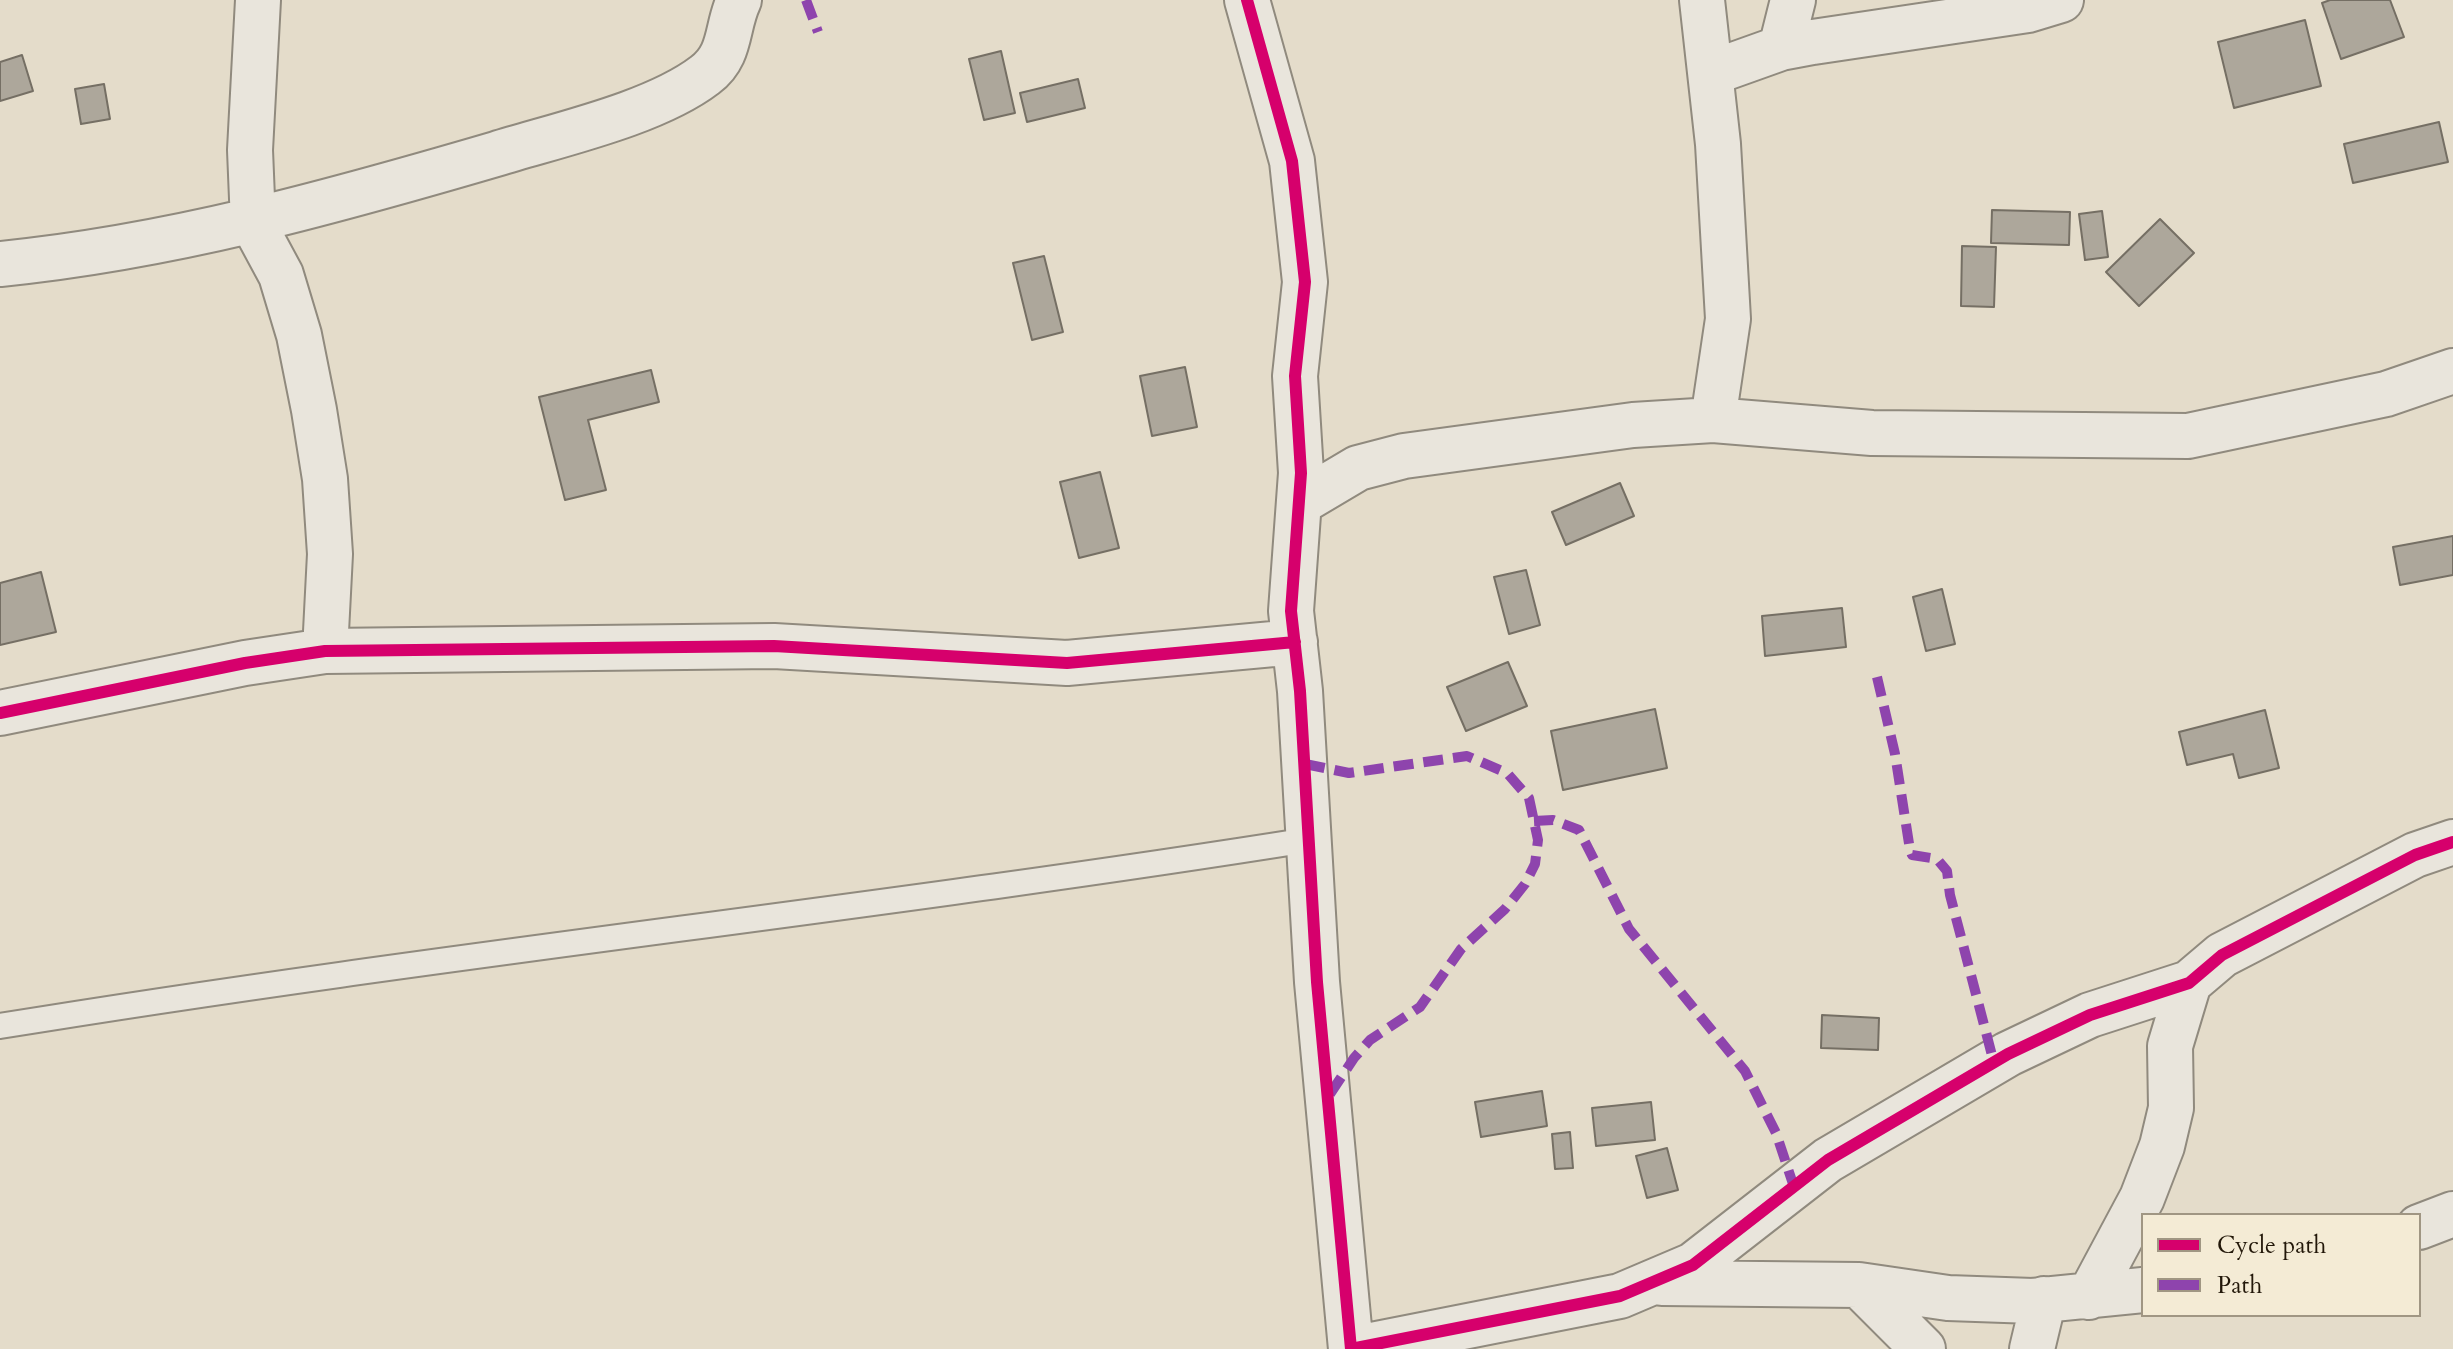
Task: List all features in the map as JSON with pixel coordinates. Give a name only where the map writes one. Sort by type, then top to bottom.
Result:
[{"type":"street","points":[[258,0],[250,135],[253,223],[281,275],[299,335],[314,410],[325,479],[330,554],[325,651]]},
{"type":"street","points":[[0,264],[149,245],[253,223],[378,191],[600,124],[704,76],[722,59],[739,0]]},
{"type":"street","points":[[1247,0],[1292,161],[1305,282],[1295,376],[1301,473],[1291,611],[1318,997],[1351,1349],[1620,1296],[1693,1265],[1828,1160],[2008,1054],[2090,1015],[2189,983],[2222,955],[2415,855],[2453,842]]},
{"type":"street","points":[[1702,0],[1711,73],[1728,319],[1713,420]]},
{"type":"street","points":[[1781,48],[1793,0]]},
{"type":"street","points":[[1711,73],[1781,48],[2028,10],[2061,0]]},
{"type":"street","points":[[1299,503],[1358,468],[1404,456],[1602,429],[1713,420],[1872,433],[2188,436],[2386,394],[2453,371]]},
{"type":"street","points":[[0,713],[245,663],[325,651],[774,646],[1067,663],[1295,642]]},
{"type":"street","points":[[2089,1297],[2142,1198],[2162,1146],[2171,1108],[2170,1046],[2189,983]]},
{"type":"street","points":[[2421,1226],[2453,1214]]},
{"type":"street","points":[[1651,1283],[1859,1285],[1948,1298],[2044,1299],[2141,1290]]},
{"type":"street","points":[[1859,1285],[1923,1349]]},
{"type":"street","points":[[2032,1349],[2044,1299]]},
{"type":"lane","points":[[0,1026],[256,984],[1067,878],[1308,840]]},
{"type":"building","points":[[2330,0],[2390,0],[2404,37],[2341,59],[2322,3]]},
{"type":"building","points":[[2305,20],[2321,86],[2234,108],[2218,42]]},
{"type":"building","points":[[1001,51],[1015,113],[984,120],[969,59]]},
{"type":"building","points":[[22,55],[33,91],[0,101],[0,62]]},
{"type":"building","points":[[1078,79],[1085,108],[1027,122],[1020,93]]},
{"type":"building","points":[[104,84],[110,119],[81,124],[75,89]]},
{"type":"building","points":[[2439,122],[2448,162],[2353,183],[2344,144]]},
{"type":"building","points":[[1992,210],[2070,212],[2069,245],[1991,243]]},
{"type":"building","points":[[2102,211],[2108,257],[2085,260],[2079,214]]},
{"type":"building","points":[[2160,219],[2194,253],[2139,306],[2106,272]]},
{"type":"building","points":[[1962,246],[1996,247],[1994,307],[1961,306]]},
{"type":"building","points":[[1044,256],[1063,332],[1032,340],[1013,263]]},
{"type":"building","points":[[1185,367],[1197,427],[1152,436],[1140,376]]},
{"type":"building","points":[[651,370],[659,402],[588,420],[606,490],[565,500],[539,397]]},
{"type":"building","points":[[1100,472],[1119,548],[1079,558],[1060,482]]},
{"type":"building","points":[[1620,483],[1634,516],[1566,545],[1552,512]]},
{"type":"building","points":[[2453,536],[2453,575],[2400,585],[2393,547]]},
{"type":"building","points":[[1526,570],[1540,625],[1509,634],[1494,577]]},
{"type":"building","points":[[41,572],[56,632],[0,645],[0,583]]},
{"type":"building","points":[[1942,589],[1955,644],[1926,651],[1913,597]]},
{"type":"building","points":[[1842,608],[1846,647],[1765,656],[1762,616]]},
{"type":"building","points":[[1508,662],[1527,706],[1466,731],[1447,687]]},
{"type":"building","points":[[1655,709],[1667,768],[1563,790],[1551,731]]},
{"type":"building","points":[[2265,710],[2279,768],[2239,778],[2233,754],[2187,765],[2179,732]]},
{"type":"building","points":[[1822,1015],[1879,1018],[1878,1050],[1821,1048]]},
{"type":"building","points":[[1542,1091],[1547,1126],[1481,1137],[1475,1102]]},
{"type":"building","points":[[1651,1102],[1655,1140],[1596,1146],[1592,1108]]},
{"type":"building","points":[[1570,1132],[1573,1168],[1555,1169],[1552,1134]]},
{"type":"building","points":[[1667,1148],[1678,1190],[1647,1198],[1636,1156]]},
{"type":"marked path","points":[[806,0],[818,32]]},
{"type":"marked path","points":[[1877,677],[1895,754],[1910,850],[1912,855],[1937,859],[1947,871],[1950,895],[1994,1063]]},
{"type":"marked path","points":[[1305,764],[1349,773],[1467,756],[1507,773],[1529,798],[1538,840],[1535,864],[1525,884],[1505,909],[1461,949],[1420,1007],[1370,1040],[1328,1097]]},
{"type":"marked path","points":[[1534,821],[1553,820],[1579,830],[1629,929],[1745,1071],[1776,1133],[1794,1187]]},
{"type":"cycle path","points":[[1247,0],[1292,161],[1305,282],[1295,376],[1301,473],[1291,611],[1300,691],[1317,982],[1351,1349]]},
{"type":"cycle path","points":[[0,713],[245,663],[325,651],[774,646],[1067,663],[1295,642]]},
{"type":"cycle path","points":[[1351,1349],[1620,1296],[1693,1265],[1828,1160],[2008,1054],[2090,1015],[2189,983],[2222,955],[2415,855],[2453,842]]}]
